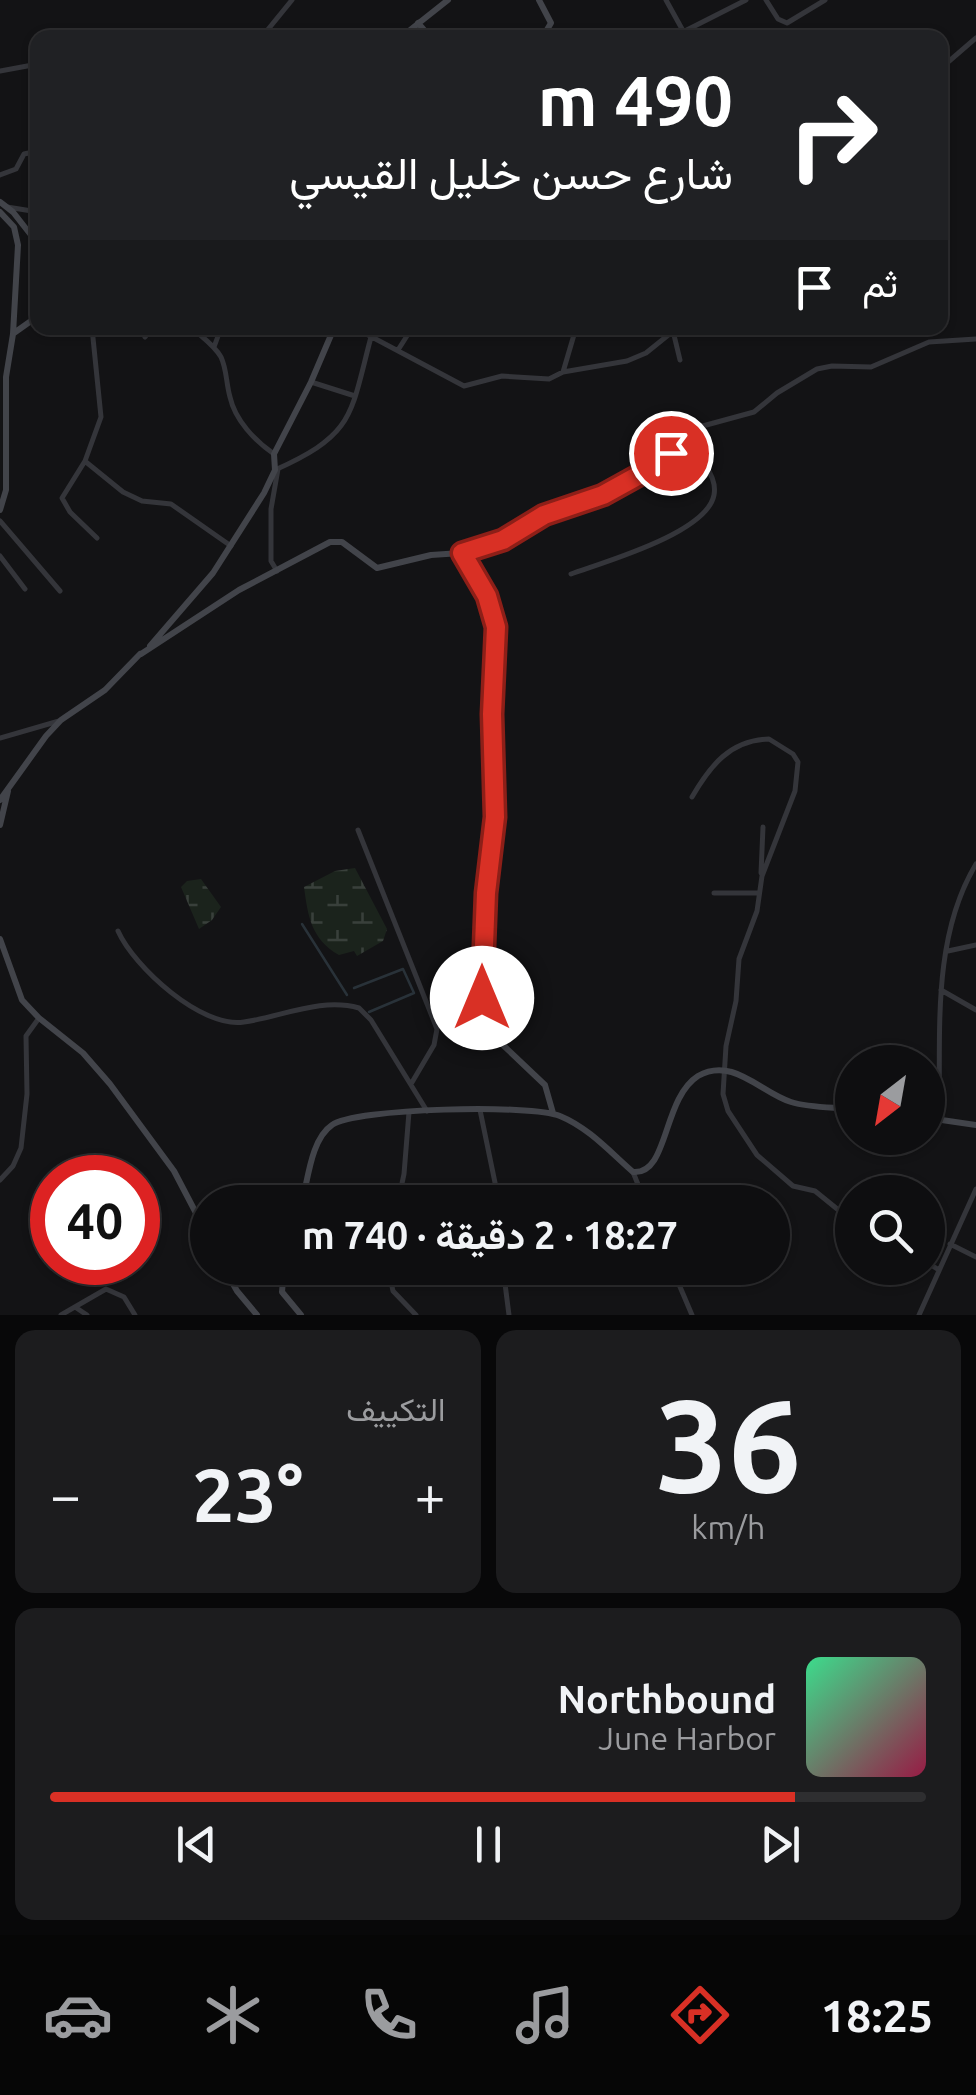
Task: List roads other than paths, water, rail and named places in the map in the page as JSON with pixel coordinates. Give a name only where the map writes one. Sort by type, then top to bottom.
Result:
[{"type":"street","points":[[268,30],[292,0]]},
{"type":"street","points":[[410,30],[448,0]]},
{"type":"street","points":[[539,0],[551,23],[547,30]]},
{"type":"street","points":[[666,0],[683,30]]},
{"type":"street","points":[[692,30],[746,0]]},
{"type":"street","points":[[766,0],[778,19],[787,23],[826,0]]},
{"type":"street","points":[[418,24],[424,30]]},
{"type":"street","points":[[948,63],[976,38]]},
{"type":"street","points":[[0,71],[30,65]]},
{"type":"street","points":[[0,175],[16,169],[24,154],[30,153]]},
{"type":"street","points":[[2,207],[30,211]]},
{"type":"street","points":[[2,207],[30,236]]},
{"type":"street","points":[[0,510],[6,490],[6,378],[13,334],[18,245],[14,227],[2,207]]},
{"type":"street","points":[[18,245],[24,238],[30,240]]},
{"type":"street","points":[[13,334],[30,322]]},
{"type":"street","points":[[93,335],[102,408],[99,427],[85,461],[62,498],[70,512],[98,538]]},
{"type":"street","points":[[200,335],[214,347],[225,367],[237,414],[254,437],[274,454],[277,469],[271,509],[272,564],[277,571]]},
{"type":"street","points":[[214,347],[218,335]]},
{"type":"street","points":[[274,454],[331,335]]},
{"type":"street","points":[[367,335],[460,386],[502,376],[548,379],[563,372],[636,358],[667,335]]},
{"type":"street","points":[[397,352],[408,335]]},
{"type":"street","points":[[563,372],[574,335]]},
{"type":"street","points":[[676,335],[680,360]]},
{"type":"street","points":[[0,825],[8,790],[35,749],[62,720],[105,690],[191,600],[231,546],[277,469],[339,432],[356,396],[371,337]]},
{"type":"street","points":[[140,654],[311,549],[336,540],[377,568],[431,554],[462,553],[503,540],[544,515],[603,495],[654,466],[704,425],[754,412],[818,369],[871,367],[929,342],[976,339]]},
{"type":"street","points":[[311,382],[356,396]]},
{"type":"street","points":[[572,574],[666,539],[706,510],[714,496],[712,480],[704,463],[683,442]]},
{"type":"street","points":[[85,461],[131,497],[171,504],[231,546]]},
{"type":"street","points":[[0,520],[60,591]]},
{"type":"street","points":[[462,553],[487,596],[496,627],[492,714],[495,817],[484,924],[482,998],[504,1046],[545,1085],[554,1113]]},
{"type":"street","points":[[0,556],[25,589]]},
{"type":"street","points":[[0,738],[62,720]]},
{"type":"street","points":[[692,797],[716,760],[741,746],[765,739],[793,754],[798,762],[798,778],[762,876],[757,911],[739,960],[723,1094],[728,1111],[757,1155],[792,1186],[815,1191],[835,1207]]},
{"type":"street","points":[[762,876],[764,827]]},
{"type":"street","points":[[358,830],[436,1022],[434,1044],[411,1084]]},
{"type":"street","points":[[940,1045],[941,990],[948,950],[959,898],[976,864]]},
{"type":"street","points":[[714,893],[758,893]]},
{"type":"street","points":[[118,931],[135,961],[175,996],[232,1022],[312,1007],[359,1008],[371,1020],[426,1111]]},
{"type":"street","points":[[0,939],[17,990],[39,1018],[83,1053],[110,1084],[174,1172],[190,1202]]},
{"type":"street","points":[[948,950],[976,945]]},
{"type":"street","points":[[941,990],[976,1010]]},
{"type":"street","points":[[0,1180],[20,1152],[28,1094],[26,1036],[39,1018]]},
{"type":"street","points":[[634,1172],[647,1171],[655,1164],[674,1104],[703,1074],[724,1071],[744,1076],[790,1102],[835,1108]]},
{"type":"street","points":[[480,1110],[495,1185]]},
{"type":"street","points":[[307,1185],[319,1142],[330,1126],[346,1119],[480,1110],[554,1113],[591,1134],[634,1172],[638,1185]]},
{"type":"street","points":[[402,1185],[409,1112]]},
{"type":"street","points":[[945,1121],[976,1124]]},
{"type":"street","points":[[945,1257],[976,1189]]},
{"type":"street","points":[[950,1244],[976,1257]]},
{"type":"street","points":[[234,1285],[258,1315]]},
{"type":"street","points":[[282,1285],[281,1290],[300,1315]]},
{"type":"street","points":[[392,1285],[416,1315]]},
{"type":"street","points":[[505,1285],[509,1315]]},
{"type":"street","points":[[679,1285],[692,1315]]},
{"type":"street","points":[[919,1315],[933,1285]]},
{"type":"street","points":[[61,1315],[106,1289],[124,1297],[135,1315]]},
{"type":"street","points":[[74,1307],[87,1315]]},
{"type":"waterway","points":[[302,924],[347,995]]},
{"type":"waterway","points":[[354,988],[403,969],[414,993],[369,1012]]}]
